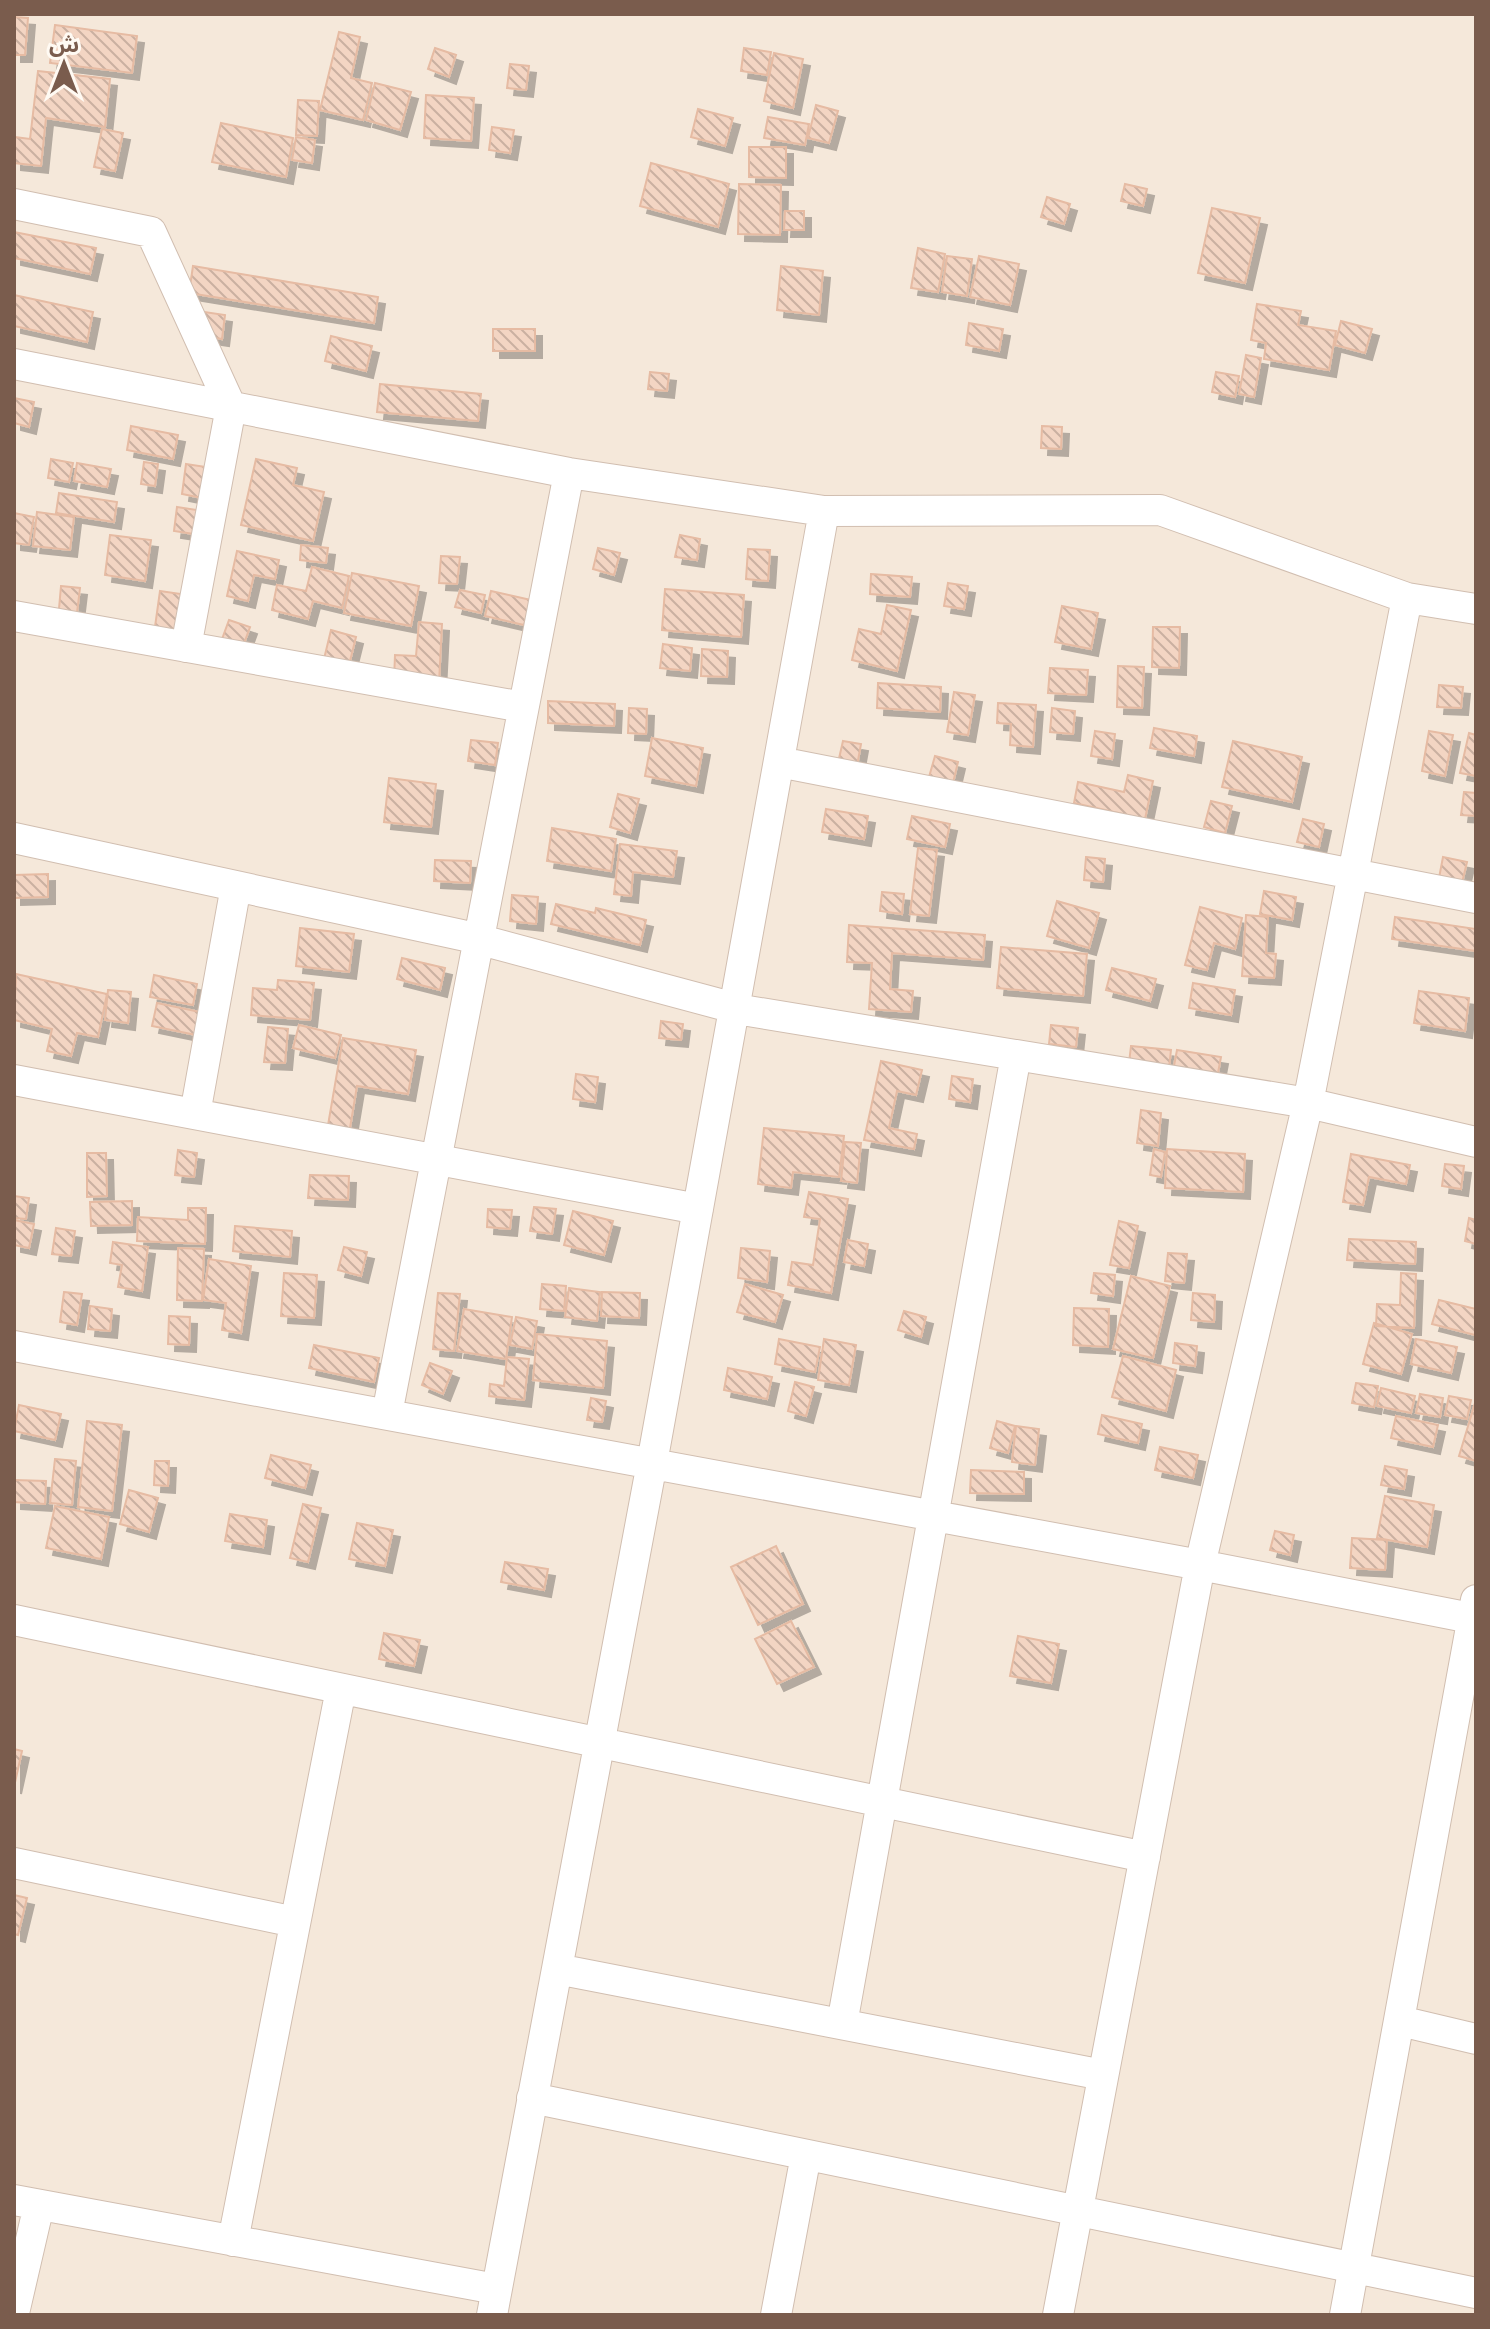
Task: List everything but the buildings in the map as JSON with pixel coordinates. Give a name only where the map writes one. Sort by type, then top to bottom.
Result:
[{"type":"street","points":[[14,204],[151,232],[231,407],[186,647]]},
{"type":"street","points":[[14,364],[569,473],[824,511],[1160,510],[1407,598],[1476,609]]},
{"type":"street","points":[[387,1414],[569,473]]},
{"type":"street","points":[[14,2313],[26,2202],[233,2241],[494,2302],[652,1463],[824,511]]},
{"type":"street","points":[[1058,2315],[1200,1565],[1308,1103],[1407,598]]},
{"type":"street","points":[[14,616],[523,707]]},
{"type":"street","points":[[779,762],[1476,898]]},
{"type":"street","points":[[14,838],[479,940],[734,1008],[1308,1103],[1476,1142]]},
{"type":"street","points":[[195,1114],[236,886]]},
{"type":"street","points":[[842,2024],[1016,1055]]},
{"type":"street","points":[[14,1080],[698,1209]]},
{"type":"street","points":[[14,1346],[1200,1565],[1475,1612],[1345,2315]]},
{"type":"street","points":[[14,1620],[1145,1857]]},
{"type":"street","points":[[233,2241],[341,1689]]},
{"type":"street","points":[[14,1863],[295,1922]]},
{"type":"street","points":[[557,1969],[1103,2075]]},
{"type":"street","points":[[1400,2021],[1476,2039]]},
{"type":"street","points":[[532,2098],[1476,2293]]},
{"type":"street","points":[[776,2315],[806,2155]]},
{"type":"shaded area","points":[[14,14],[1476,14],[1476,2315],[14,2315]]}]
